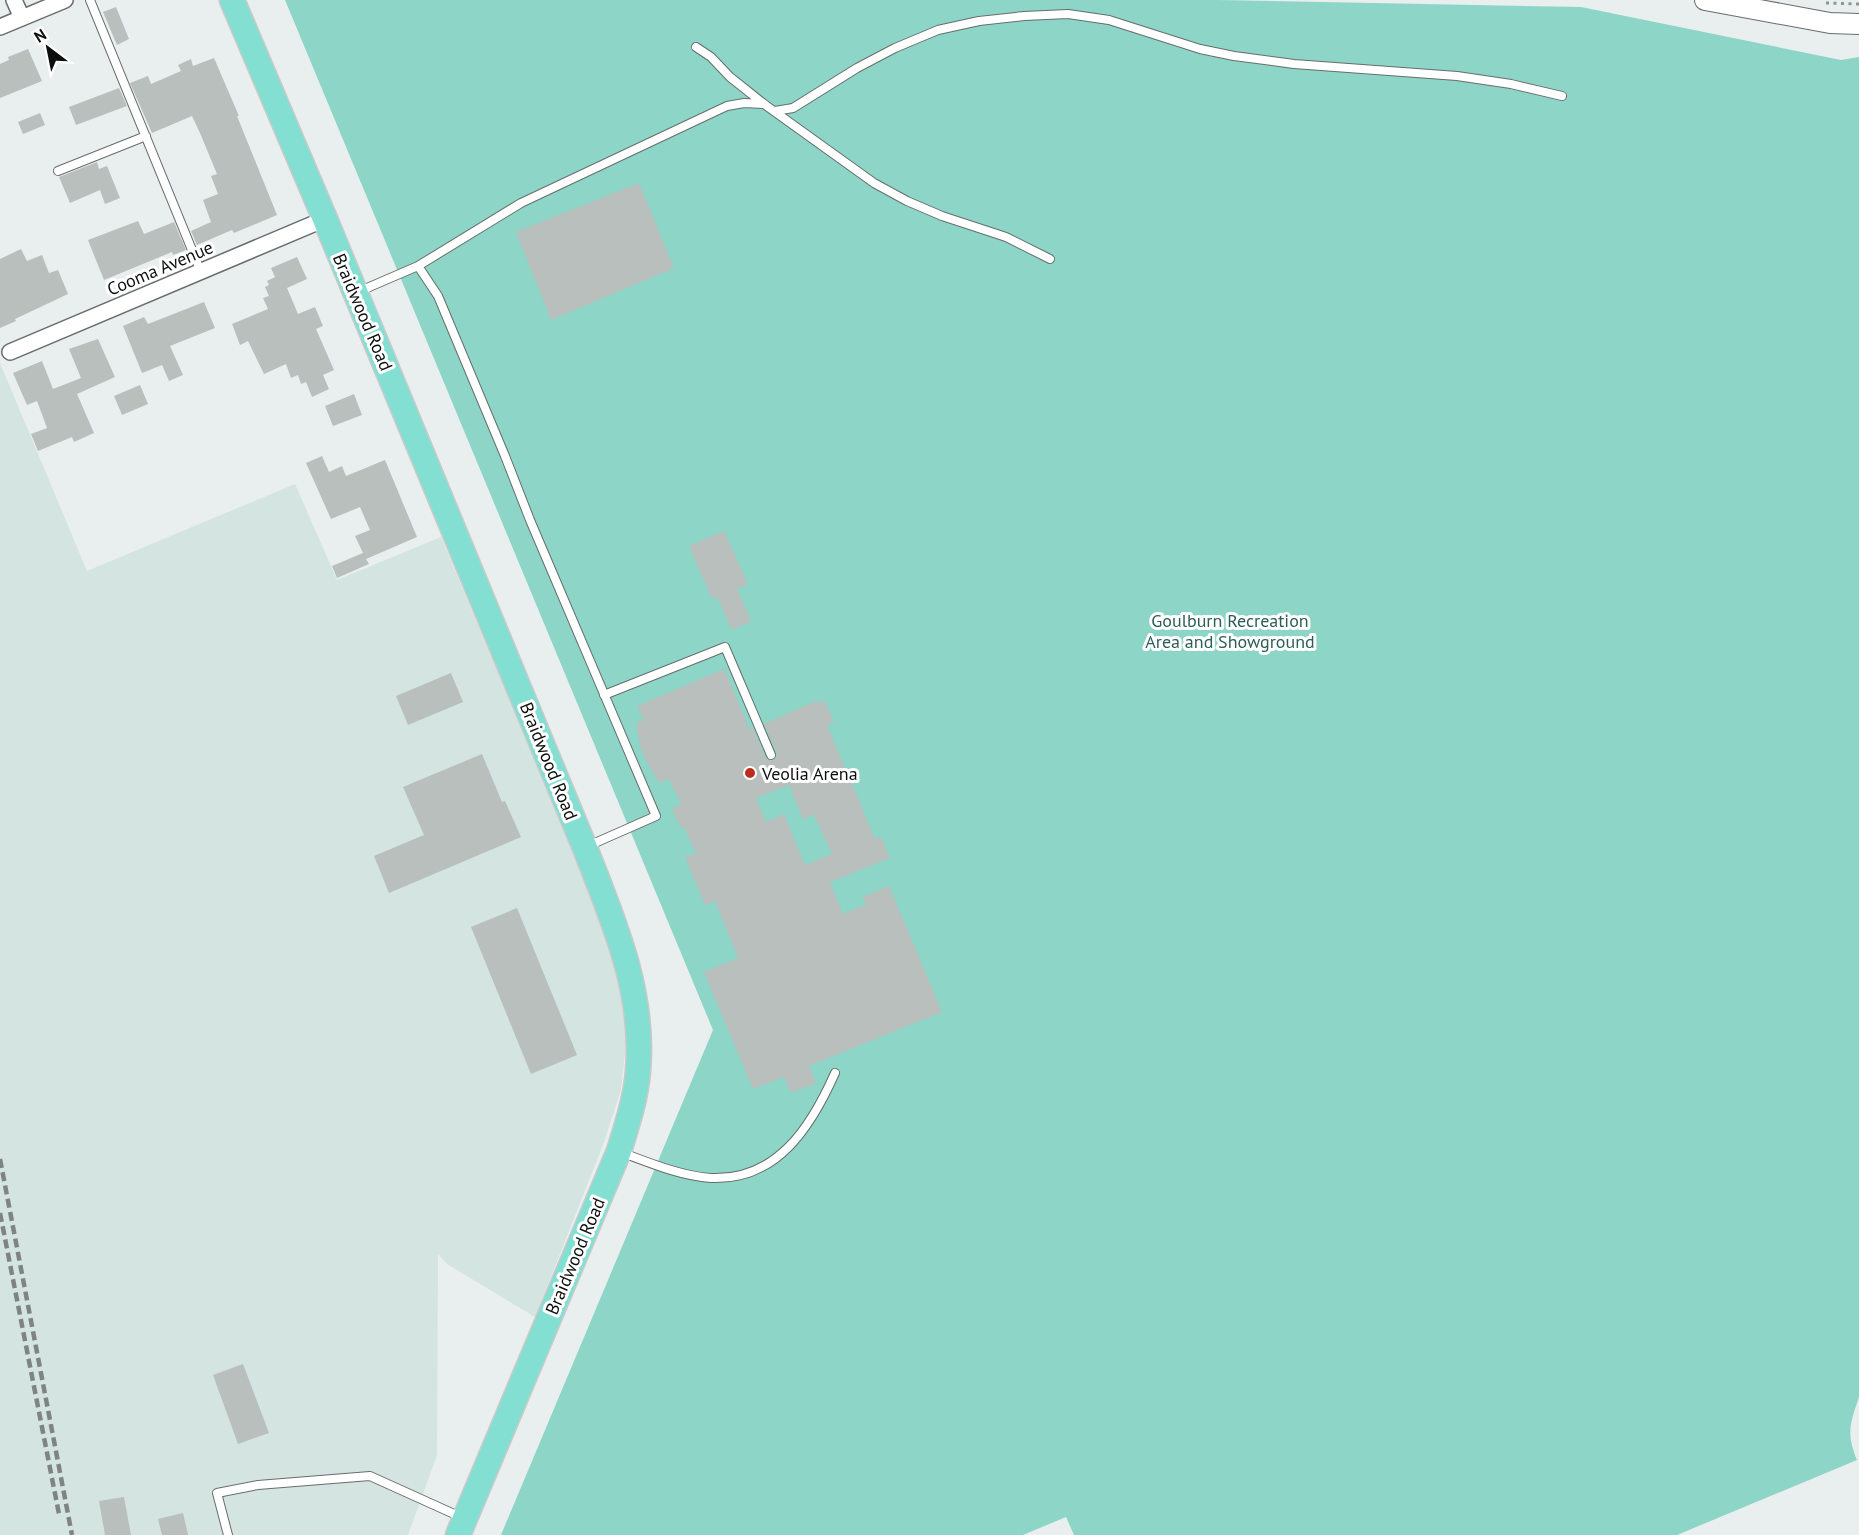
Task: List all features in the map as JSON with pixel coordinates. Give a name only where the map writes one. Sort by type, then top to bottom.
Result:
[{"type":"main road","name":"Braidwood Road","points":[[232,0],[356,293],[585,848],[620,938],[634,989],[639,1032],[638,1072],[631,1110],[619,1151],[461,1527]]},
{"type":"street","points":[[14,0],[22,18]]},
{"type":"street","points":[[0,27],[65,0]]},
{"type":"street","points":[[1705,0],[1830,23],[1859,24]]},
{"type":"street","name":"Cooma Avenue","points":[[10,352],[325,219]]},
{"type":"lane","points":[[90,0],[201,272]]},
{"type":"lane","points":[[775,111],[794,108],[857,68],[895,48],[938,30],[979,21],[1057,15],[1109,20],[1200,49],[1234,56],[1294,64],[1457,76],[1511,84],[1562,96]]},
{"type":"lane","points":[[696,47],[711,57],[730,77],[764,104],[874,183],[907,201],[942,216],[1006,237],[1050,259]]},
{"type":"lane","points":[[356,293],[418,266],[522,203],[718,110],[744,103],[764,104]]},
{"type":"lane","points":[[58,171],[146,136]]},
{"type":"lane","points":[[418,266],[438,296],[656,816],[585,848]]},
{"type":"lane","points":[[604,694],[725,647],[771,755]]},
{"type":"lane","points":[[619,1151],[653,1164],[709,1178],[731,1178],[752,1173],[772,1162],[789,1147],[807,1124],[825,1095],[835,1073]]},
{"type":"lane","points":[[228,1535],[217,1493],[252,1485],[370,1476],[461,1527]]},
{"type":"shaded area","points":[[0,363],[87,571],[295,484],[337,580],[441,537],[610,944],[625,1006],[627,1035],[621,1090],[603,1145],[535,1317],[447,1264],[438,1254],[437,1455],[408,1535],[0,1535]]},
{"type":"green space","name":"Goulburn Recreation Area and Showground","points":[[285,0],[1217,0],[1581,7],[1841,60],[1859,57],[1859,1397],[1850,1428],[1851,1443],[1857,1460],[1677,1535],[1074,1535],[1066,1517],[1023,1535],[501,1535],[713,1030]]},
{"type":"building","points":[[116,7],[129,39],[117,45],[103,12]]},
{"type":"building","points":[[28,49],[42,81],[0,98],[0,64],[9,60],[8,57]]},
{"type":"building","points":[[214,58],[277,215],[197,245],[191,231],[211,222],[203,200],[218,194],[211,176],[217,174],[192,116],[152,133],[130,83],[148,76],[151,84],[181,71],[178,65],[191,59],[193,66]]},
{"type":"building","points":[[119,88],[127,106],[76,125],[69,107]]},
{"type":"building","points":[[40,113],[45,125],[23,134],[18,122]]},
{"type":"building","points":[[97,162],[99,169],[107,166],[120,198],[105,204],[100,190],[70,203],[59,177]]},
{"type":"building","points":[[639,183],[674,268],[551,320],[516,232]]},
{"type":"building","points":[[138,221],[144,234],[174,222],[186,250],[173,255],[172,252],[104,280],[88,240]]},
{"type":"building","points":[[21,249],[27,261],[42,255],[49,273],[58,270],[68,294],[0,328],[0,259]]},
{"type":"building","points":[[297,257],[307,279],[287,288],[298,314],[315,307],[323,326],[316,329],[334,370],[323,375],[329,389],[312,397],[306,382],[301,384],[298,375],[291,378],[286,364],[264,374],[248,341],[240,345],[232,324],[268,309],[263,298],[269,296],[265,287],[269,285],[267,281],[275,277],[271,268]]},
{"type":"building","points":[[204,302],[215,328],[170,346],[183,375],[169,381],[162,365],[142,373],[123,326],[144,317],[148,324]]},
{"type":"building","points":[[98,339],[115,377],[77,394],[94,433],[74,442],[72,437],[38,451],[31,434],[47,428],[37,401],[27,405],[13,373],[42,361],[53,389],[81,378],[69,349]]},
{"type":"building","points":[[140,385],[148,404],[122,415],[114,396]]},
{"type":"building","points":[[354,394],[362,415],[333,426],[325,406]]},
{"type":"building","points":[[322,456],[329,472],[342,466],[346,476],[385,460],[417,537],[366,559],[369,564],[337,578],[332,566],[363,553],[355,536],[370,530],[360,507],[331,519],[306,463]]},
{"type":"building","points":[[724,531],[748,584],[737,589],[751,621],[732,630],[717,597],[712,599],[689,546]]},
{"type":"building","points":[[724,669],[750,730],[753,728],[765,757],[770,761],[775,759],[777,753],[764,724],[816,701],[817,703],[824,700],[834,722],[827,725],[875,839],[881,836],[890,858],[830,882],[843,914],[866,904],[863,897],[889,886],[942,1012],[809,1066],[816,1083],[791,1093],[784,1077],[753,1089],[704,972],[738,958],[715,901],[705,905],[685,857],[696,853],[684,827],[681,829],[672,809],[681,804],[669,779],[660,783],[644,757],[636,723],[644,720],[637,706]],"holes":[[[789,785],[803,819],[814,815],[832,854],[805,865],[784,814],[766,822],[756,798]]]},
{"type":"building","points":[[451,673],[463,702],[408,725],[396,696]]},
{"type":"building","points":[[482,754],[502,802],[505,801],[521,837],[389,893],[374,856],[424,835],[403,787]]},
{"type":"building","points":[[517,908],[577,1055],[531,1074],[471,927]]},
{"type":"building","points":[[243,1364],[269,1433],[238,1444],[213,1375]]},
{"type":"building","points":[[124,1497],[131,1535],[105,1535],[99,1501]]},
{"type":"building","points":[[183,1513],[188,1535],[162,1535],[158,1519]]},
{"type":"railway","points":[[0,1159],[72,1535]]},
{"type":"railway","points":[[0,1213],[59,1514]]},
{"type":"place","name":"Veolia Arena","points":[[750,773]]}]
